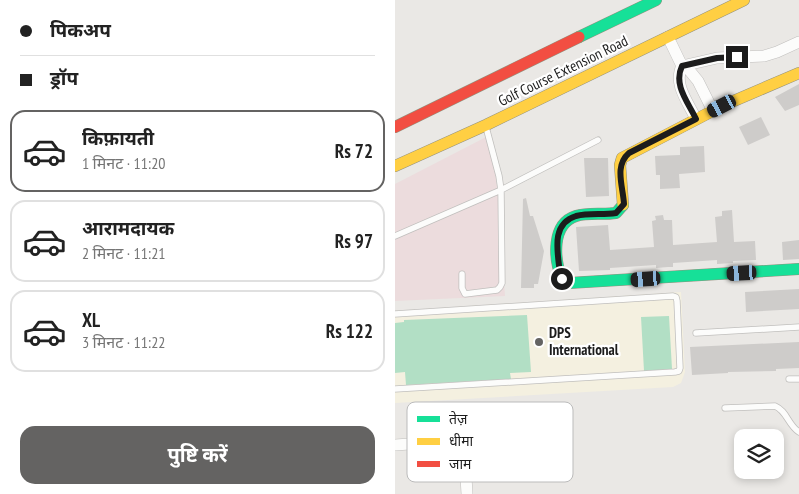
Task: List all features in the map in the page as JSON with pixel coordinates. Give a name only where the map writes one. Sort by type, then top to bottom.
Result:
[{"type":"main road","name":"Golf Course Extension Road","points":[[395,126],[656,0]]},
{"type":"main road","name":"Golf Course Extension Road","points":[[395,166],[486,125],[744,0]]},
{"type":"main road","points":[[799,73],[717,108],[629,153],[622,158],[620,166],[624,204],[616,213],[577,216],[563,224],[557,235],[560,274],[562,279],[569,283],[799,270]]},
{"type":"street","points":[[668,37],[682,66],[689,70],[717,108]]},
{"type":"street","points":[[682,66],[717,58],[764,56],[799,42]]},
{"type":"street","points":[[682,66],[678,76],[679,86],[696,119]]},
{"type":"lane","points":[[462,274],[462,288],[465,294],[497,290],[502,284],[501,190],[496,160],[486,125]]},
{"type":"lane","points":[[395,236],[501,190],[598,140]]},
{"type":"lane","points":[[395,314],[673,296],[677,301],[681,368],[675,372],[395,389]]},
{"type":"lane","points":[[697,333],[799,327]]},
{"type":"lane","points":[[789,380],[799,379]]},
{"type":"lane","points":[[725,408],[775,406],[782,409],[790,424],[799,432]]},
{"type":"shaded area","points":[[490,135],[497,187],[505,296],[395,301],[395,184]]},
{"type":"shaded area","name":"DPS International","points":[[681,292],[685,372],[681,383],[673,387],[395,403],[395,311]]},
{"type":"green space","points":[[527,315],[531,372],[510,373],[511,379],[406,385],[405,372],[395,373],[395,323],[404,322],[404,320]]},
{"type":"green space","points":[[669,316],[672,369],[644,371],[641,317]]},
{"type":"building","points":[[799,84],[799,105],[785,111],[775,97]]},
{"type":"building","points":[[761,117],[770,135],[748,145],[739,127]]},
{"type":"building","points":[[704,146],[705,172],[679,174],[680,188],[660,189],[660,175],[656,175],[655,156],[680,155],[680,147]]},
{"type":"building","points":[[584,158],[608,158],[609,196],[586,197]]},
{"type":"building","points":[[526,198],[530,216],[533,216],[544,251],[538,284],[534,284],[534,288],[521,288],[523,199]]},
{"type":"building","points":[[732,210],[734,242],[755,241],[756,260],[717,264],[717,260],[673,263],[673,267],[656,268],[656,265],[579,271],[576,227],[608,225],[610,250],[654,247],[652,221],[656,220],[655,216],[663,215],[664,220],[672,220],[673,245],[717,242],[715,217],[722,216],[722,211]]},
{"type":"building","points":[[799,240],[799,259],[783,260],[782,242]]},
{"type":"building","points":[[799,289],[799,309],[746,312],[745,292]]},
{"type":"building","points":[[799,342],[799,368],[692,375],[690,347]]},
{"type":"traffic: fast","points":[[579,37],[656,0]]},
{"type":"traffic: fast","points":[[623,205],[616,213],[576,216],[562,226],[558,234],[556,252],[562,279],[569,283],[799,269]]},
{"type":"traffic: slow","points":[[395,166],[486,125],[744,0]]},
{"type":"traffic: slow","points":[[623,205],[620,165],[622,158],[722,106],[799,73]]},
{"type":"traffic: jam","points":[[395,127],[579,37]]},
{"type":"place","name":"DPS International","points":[[539,342]]},
{"type":"route","points":[[562,279],[557,235],[563,224],[577,216],[616,213],[624,204],[620,166],[622,158],[696,119],[679,86],[678,76],[682,66],[717,58],[737,57]]}]
